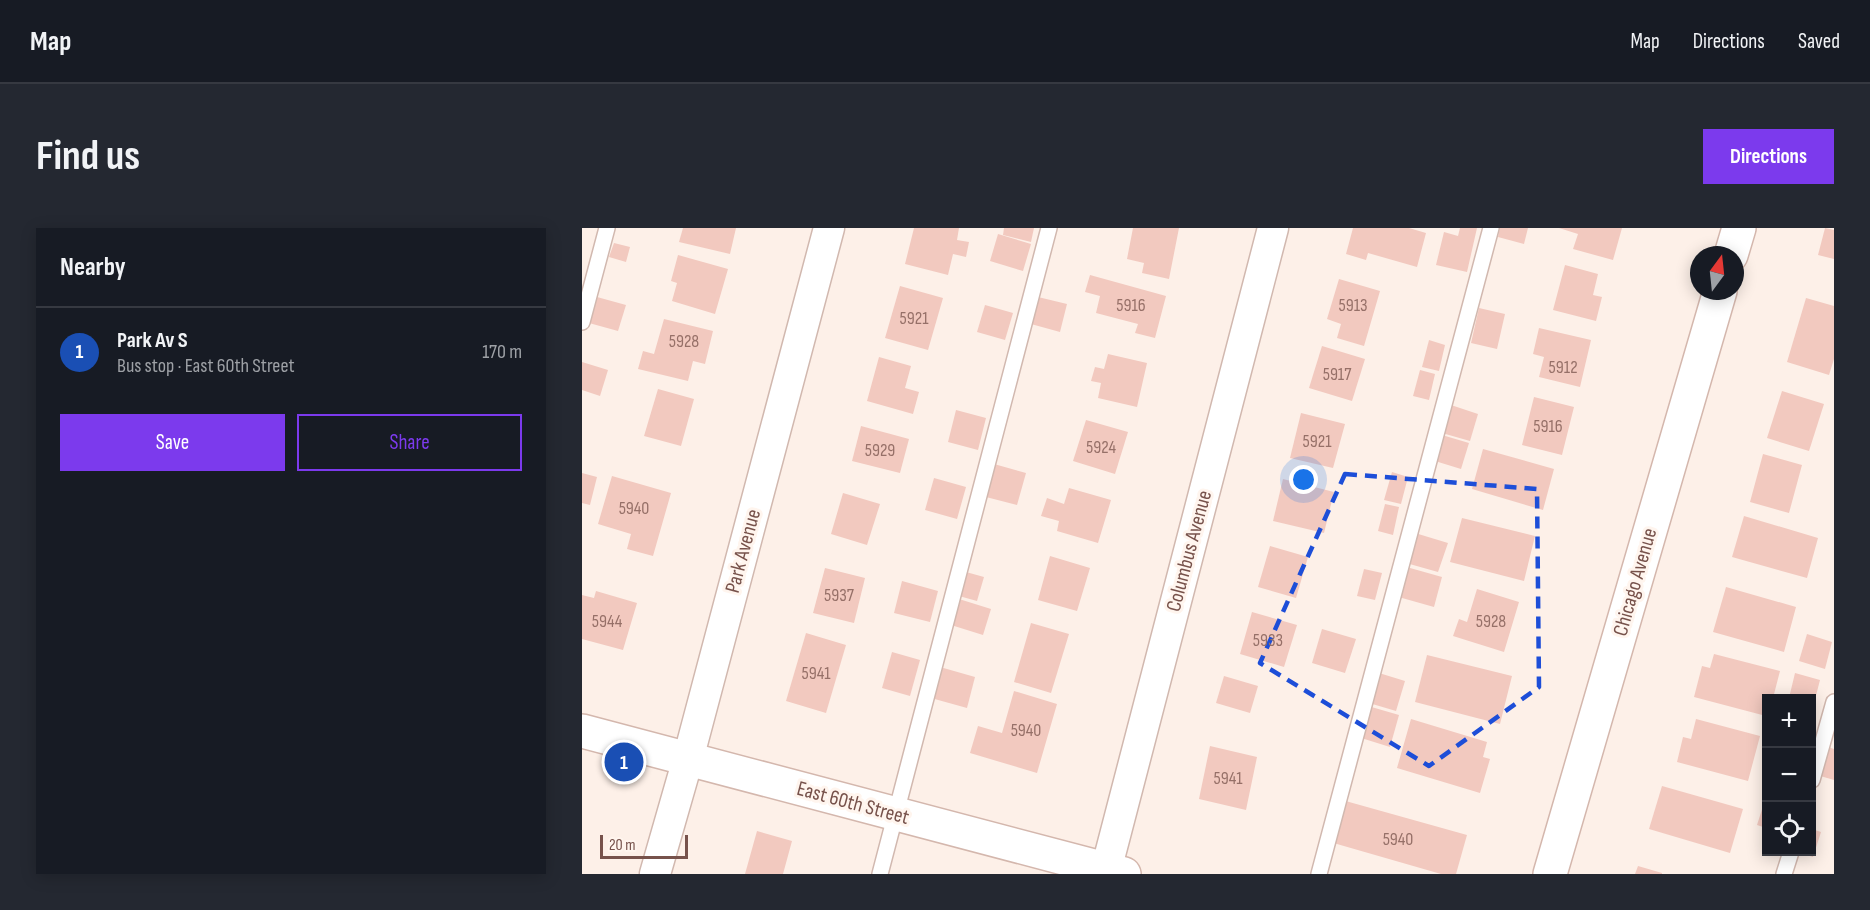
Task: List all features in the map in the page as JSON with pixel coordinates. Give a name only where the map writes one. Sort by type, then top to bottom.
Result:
[{"type":"street","name":"Park Avenue","points":[[655,874],[688,759],[829,228]]},
{"type":"street","name":"Columbus Avenue","points":[[1111,872],[1273,228]]},
{"type":"street","points":[[1734,246],[1739,228]]},
{"type":"street","name":"Chicago Avenue","points":[[1550,874],[1717,300]]},
{"type":"street","name":"East 60th Street","points":[[582,731],[1111,872]]},
{"type":"lane","points":[[582,322],[607,228]]},
{"type":"lane","points":[[880,874],[1049,228]]},
{"type":"lane","points":[[1319,874],[1491,228]]},
{"type":"lane","points":[[1816,766],[1834,702]]},
{"type":"lane","points":[[1784,874],[1790,856]]},
{"type":"highlighted area","points":[[1345,474],[1537,489],[1539,687],[1429,766],[1260,663]]},
{"type":"building","points":[[683,228],[736,228],[730,254],[679,242]]},
{"type":"building","points":[[914,228],[959,228],[957,240],[969,242],[966,257],[953,254],[948,275],[905,264]]},
{"type":"building","points":[[1004,228],[1034,228],[1031,242],[1003,235]]},
{"type":"building","points":[[1133,228],[1179,228],[1169,279],[1142,273],[1144,263],[1127,259]]},
{"type":"building","points":[[1353,228],[1409,228],[1426,233],[1417,267],[1368,253],[1366,260],[1346,254]]},
{"type":"building","points":[[1460,228],[1477,228],[1467,272],[1436,265],[1444,232],[1458,236]]},
{"type":"building","points":[[1500,228],[1528,228],[1524,244],[1498,237]]},
{"type":"building","points":[[1559,228],[1622,228],[1613,260],[1573,249],[1578,234]]},
{"type":"building","points":[[1825,228],[1834,230],[1834,259],[1818,255]]},
{"type":"building","points":[[998,234],[1031,244],[1023,271],[990,261]]},
{"type":"building","points":[[614,243],[630,247],[626,262],[609,257]]},
{"type":"building","points":[[678,255],[728,269],[715,314],[672,301],[677,283],[671,281]]},
{"type":"building","points":[[1565,265],[1598,274],[1593,295],[1602,297],[1596,321],[1553,310]]},
{"type":"building","points":[[1090,275],[1166,296],[1155,338],[1135,333],[1138,324],[1096,313],[1100,296],[1085,292]]},
{"type":"building","points":[[1339,279],[1380,291],[1364,346],[1337,338],[1341,324],[1327,319]]},
{"type":"building","points":[[900,286],[943,298],[928,350],[885,338]]},
{"type":"building","points":[[597,297],[626,305],[618,331],[589,323]]},
{"type":"building","points":[[1038,297],[1067,304],[1060,332],[1031,324]]},
{"type":"building","points":[[1806,298],[1834,306],[1834,359],[1829,375],[1787,362]]},
{"type":"building","points":[[985,305],[1013,313],[1005,340],[977,332]]},
{"type":"building","points":[[1479,308],[1505,314],[1497,349],[1471,343]]},
{"type":"building","points":[[664,319],[713,331],[705,364],[693,361],[688,381],[638,369],[643,351],[654,354]]},
{"type":"building","points":[[1539,328],[1591,340],[1580,387],[1539,377],[1544,357],[1533,354]]},
{"type":"building","points":[[1429,340],[1445,345],[1439,371],[1422,367]]},
{"type":"building","points":[[1322,346],[1365,359],[1352,401],[1309,388]]},
{"type":"building","points":[[1108,354],[1147,363],[1137,407],[1098,398],[1101,383],[1091,381],[1095,367],[1104,369]]},
{"type":"building","points":[[879,357],[911,366],[905,388],[919,392],[913,414],[867,401]]},
{"type":"building","points":[[582,362],[608,370],[600,396],[582,390]]},
{"type":"building","points":[[1420,370],[1435,374],[1429,400],[1413,396]]},
{"type":"building","points":[[658,389],[694,399],[681,446],[644,436]]},
{"type":"building","points":[[1782,391],[1824,404],[1809,451],[1767,438]]},
{"type":"building","points":[[1534,397],[1574,407],[1562,455],[1522,445]]},
{"type":"building","points":[[1451,405],[1478,414],[1470,441],[1442,433]]},
{"type":"building","points":[[956,410],[986,418],[978,450],[948,442]]},
{"type":"building","points":[[1301,413],[1345,424],[1333,468],[1290,458]]},
{"type":"building","points":[[1086,420],[1128,432],[1115,474],[1073,461]]},
{"type":"building","points":[[861,426],[909,439],[900,473],[852,461]]},
{"type":"building","points":[[1442,435],[1469,443],[1461,469],[1435,461]]},
{"type":"building","points":[[1483,449],[1554,469],[1543,510],[1472,489]]},
{"type":"building","points":[[1763,454],[1802,465],[1789,513],[1750,502]]},
{"type":"building","points":[[994,464],[1026,473],[1017,505],[986,497]]},
{"type":"building","points":[[1392,472],[1408,477],[1401,504],[1384,500]]},
{"type":"building","points":[[582,473],[597,477],[590,505],[582,503]]},
{"type":"building","points":[[612,476],[671,493],[653,556],[627,549],[631,534],[598,524]]},
{"type":"building","points":[[934,478],[966,487],[957,519],[925,510]]},
{"type":"building","points":[[1283,479],[1334,492],[1324,533],[1273,521]]},
{"type":"building","points":[[1069,488],[1111,500],[1098,543],[1057,531],[1059,521],[1041,516],[1047,498],[1064,504]]},
{"type":"building","points":[[843,493],[880,504],[867,545],[831,534]]},
{"type":"building","points":[[1385,504],[1399,507],[1393,535],[1378,531]]},
{"type":"building","points":[[1744,516],[1818,538],[1807,578],[1732,557]]},
{"type":"building","points":[[1462,518],[1535,536],[1524,581],[1450,562]]},
{"type":"building","points":[[1415,533],[1448,543],[1438,572],[1406,563]]},
{"type":"building","points":[[1270,546],[1308,557],[1296,598],[1258,587]]},
{"type":"building","points":[[1050,556],[1090,568],[1077,611],[1038,600]]},
{"type":"building","points":[[1403,566],[1442,577],[1434,607],[1395,596]]},
{"type":"building","points":[[825,568],[865,578],[854,623],[813,613]]},
{"type":"building","points":[[1364,569],[1382,573],[1375,600],[1357,596]]},
{"type":"building","points":[[966,572],[984,577],[977,601],[959,596]]},
{"type":"building","points":[[902,581],[938,591],[930,622],[894,613]]},
{"type":"building","points":[[1726,587],[1796,607],[1784,652],[1713,632]]},
{"type":"building","points":[[1477,589],[1519,602],[1504,652],[1453,636],[1459,619],[1467,622]]},
{"type":"building","points":[[596,591],[637,603],[623,650],[582,639],[582,595],[594,598]]},
{"type":"building","points":[[959,599],[991,609],[983,635],[951,625]]},
{"type":"building","points":[[1252,612],[1297,625],[1284,667],[1240,654]]},
{"type":"building","points":[[1031,623],[1069,634],[1051,693],[1014,682]]},
{"type":"building","points":[[1322,629],[1356,639],[1345,673],[1312,663]]},
{"type":"building","points":[[806,633],[846,645],[826,713],[786,701]]},
{"type":"building","points":[[1807,634],[1832,642],[1825,669],[1799,661]]},
{"type":"building","points":[[892,652],[920,660],[910,696],[882,688]]},
{"type":"building","points":[[1714,654],[1780,671],[1774,694],[1762,694],[1762,715],[1694,697],[1702,666],[1710,668]]},
{"type":"building","points":[[1427,655],[1512,676],[1500,724],[1415,702]]},
{"type":"building","points":[[940,667],[975,677],[967,708],[931,698]]},
{"type":"building","points":[[1379,673],[1405,681],[1396,711],[1369,703]]},
{"type":"building","points":[[1795,673],[1820,680],[1816,696],[1790,694]]},
{"type":"building","points":[[1224,676],[1258,686],[1250,713],[1216,703]]},
{"type":"building","points":[[1014,691],[1057,704],[1037,773],[970,753],[978,726],[1002,733]]},
{"type":"building","points":[[1368,706],[1399,715],[1390,747],[1358,737]]},
{"type":"building","points":[[1411,719],[1487,742],[1483,757],[1490,759],[1480,793],[1397,768]]},
{"type":"building","points":[[1696,719],[1760,736],[1748,781],[1677,762],[1683,737],[1691,739]]},
{"type":"building","points":[[1210,746],[1257,757],[1246,810],[1199,799]]},
{"type":"building","points":[[1825,746],[1834,749],[1834,780],[1817,775]]},
{"type":"building","points":[[1662,786],[1743,809],[1730,853],[1649,829]]},
{"type":"building","points":[[1342,800],[1467,835],[1456,874],[1441,874],[1330,842]]},
{"type":"building","points":[[1762,809],[1762,827],[1757,825]]},
{"type":"building","points":[[1816,830],[1821,832],[1816,848]]},
{"type":"building","points":[[757,831],[792,841],[783,874],[745,874]]},
{"type":"building","points":[[1638,866],[1662,873],[1662,874],[1635,874]]},
{"type":"place","name":"Park Av S","points":[[624,762]]}]
